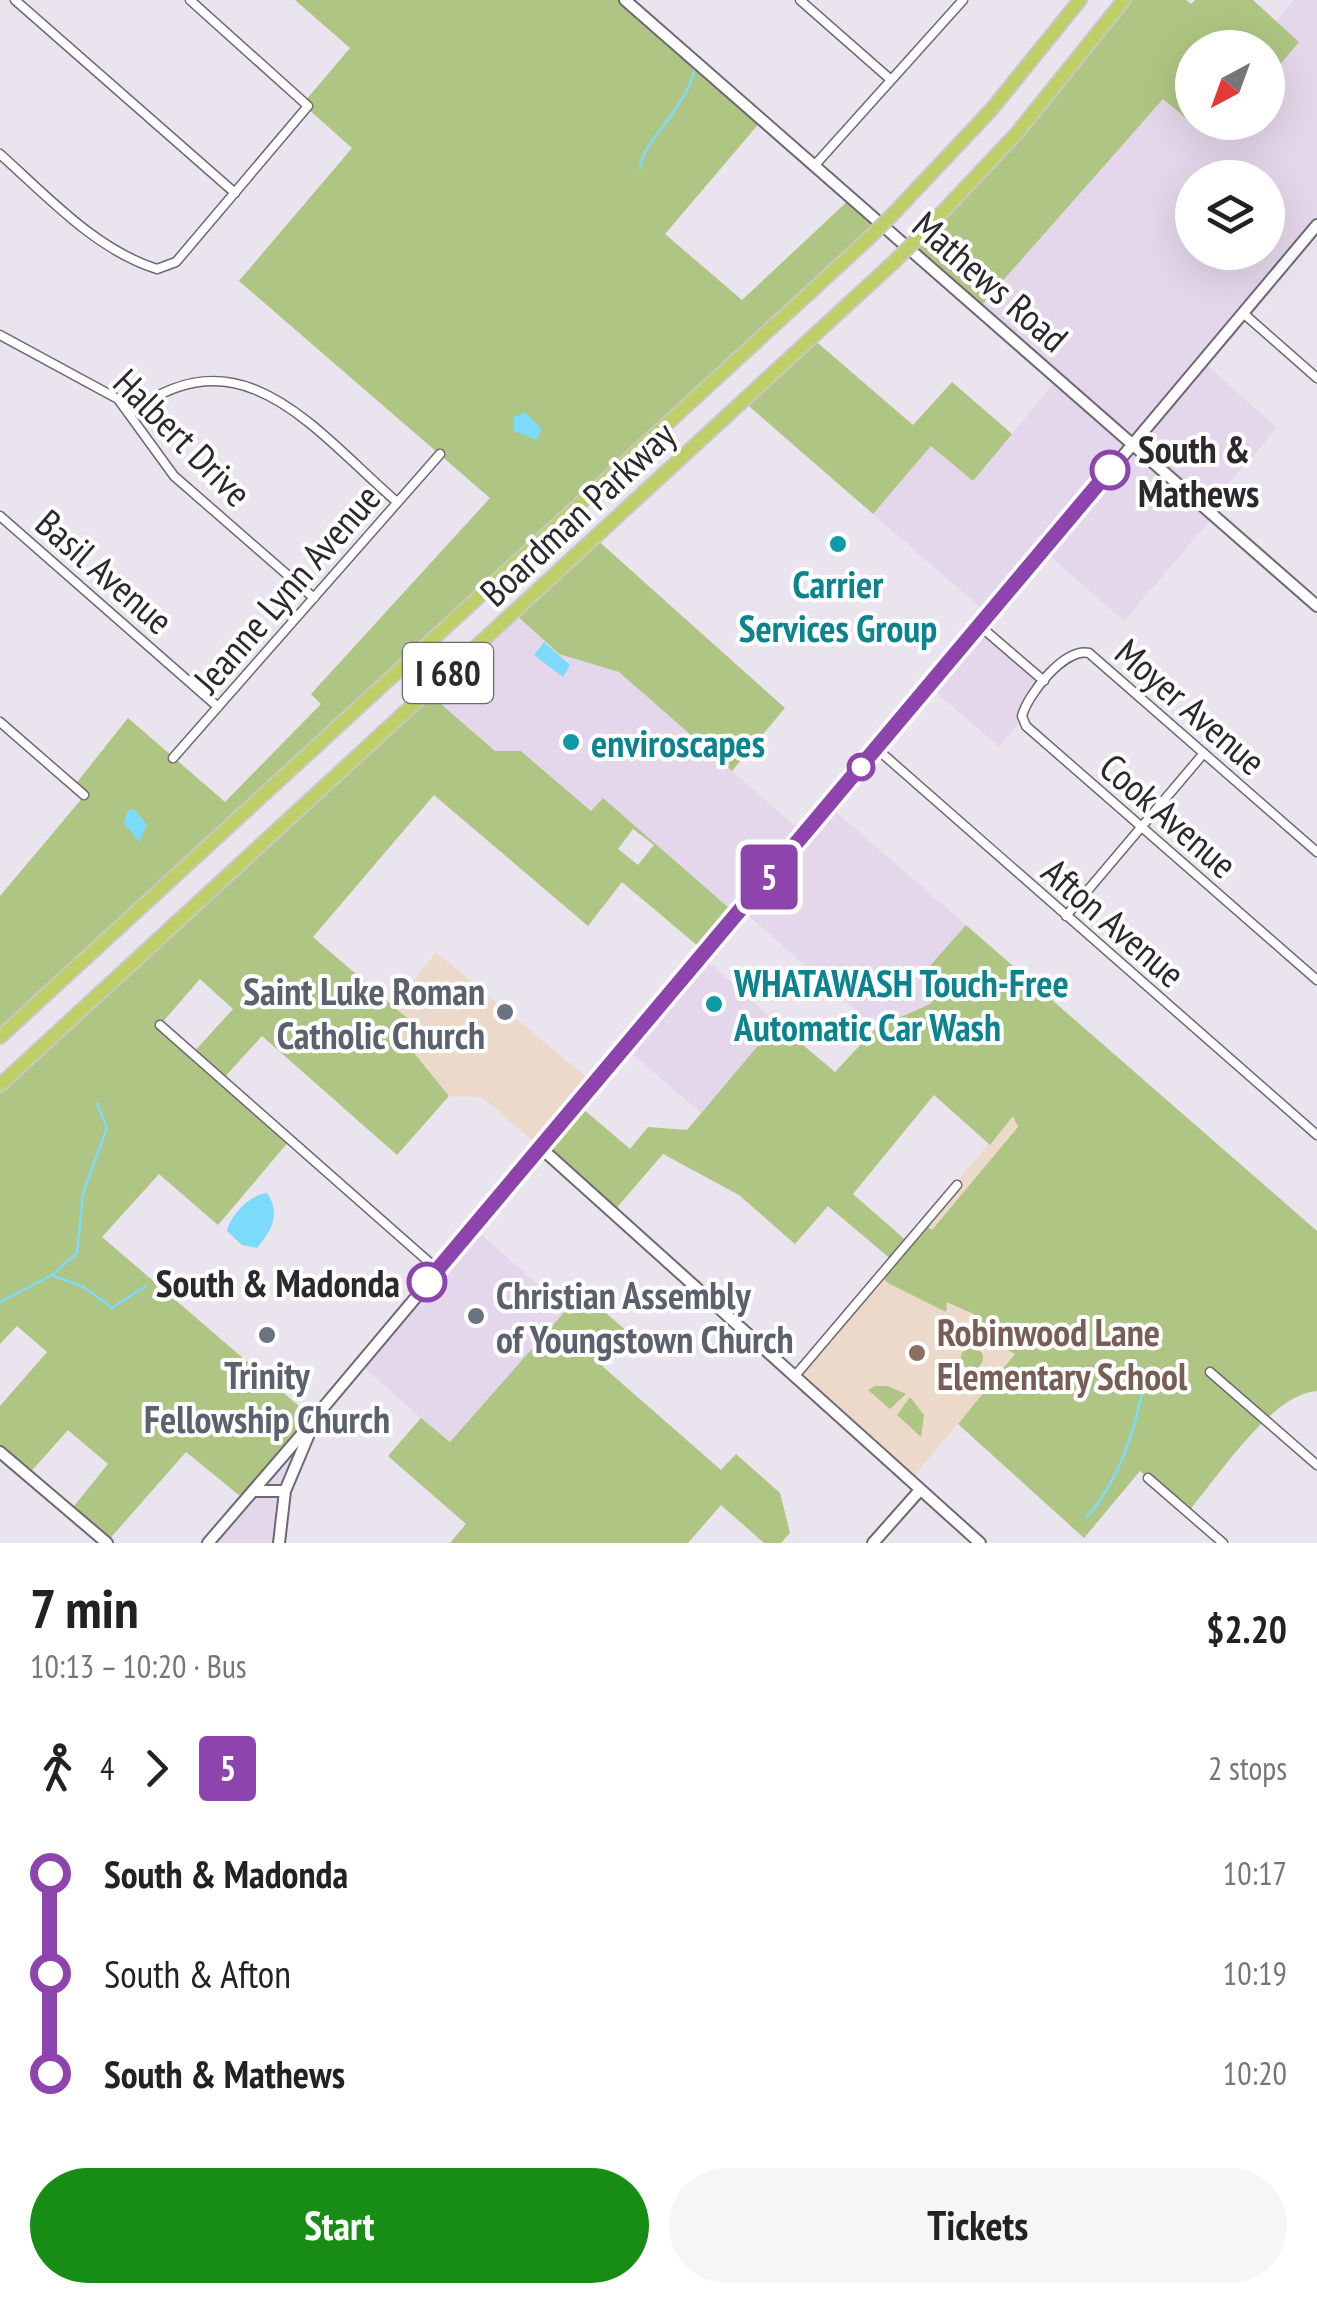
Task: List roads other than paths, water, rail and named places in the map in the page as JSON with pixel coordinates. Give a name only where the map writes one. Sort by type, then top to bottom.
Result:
[{"type":"highway","name":"Boardman Parkway","points":[[0,1037],[869,238],[991,110],[1080,0]]},
{"type":"highway","name":"Boardman Parkway","points":[[0,1085],[921,236],[1027,122],[1124,0]]},
{"type":"street","points":[[15,0],[235,192]]},
{"type":"street","points":[[0,154],[105,242],[150,266],[168,267],[308,106],[190,0]]},
{"type":"street","name":"Mathews Road","points":[[625,0],[1317,606]]},
{"type":"street","points":[[800,0],[890,79]]},
{"type":"street","points":[[814,166],[963,0]]},
{"type":"street","points":[[208,1543],[1317,225]]},
{"type":"street","points":[[1243,313],[1317,378]]},
{"type":"street","name":"Halbert Drive","points":[[0,335],[36,357],[100,386],[131,413],[174,476],[314,598]]},
{"type":"street","points":[[131,413],[161,392],[190,381],[215,379],[247,384],[284,404],[397,502]]},
{"type":"street","name":"Jeanne Lynn Avenue","points":[[173,758],[440,454]]},
{"type":"street","name":"Basil Avenue","points":[[0,516],[218,706]]},
{"type":"street","points":[[980,626],[1044,681]]},
{"type":"street","name":"Moyer Avenue","points":[[1044,681],[1076,653],[1089,654],[1317,852]]},
{"type":"street","name":"Cook Avenue","points":[[1044,681],[1026,704],[1022,716],[1026,726],[1317,980]]},
{"type":"street","points":[[0,722],[84,795]]},
{"type":"street","name":"Afton Avenue","points":[[877,749],[1317,1135]]},
{"type":"street","points":[[1066,916],[1204,753]]},
{"type":"street","points":[[160,1025],[438,1270]]},
{"type":"street","points":[[541,1148],[980,1543]]},
{"type":"street","points":[[794,1377],[957,1185]]},
{"type":"street","points":[[1210,1372],[1317,1465]]},
{"type":"street","points":[[279,1543],[285,1491],[309,1426]]},
{"type":"street","points":[[0,1452],[106,1543]]},
{"type":"street","points":[[1148,1478],[1223,1543]]},
{"type":"street","points":[[873,1543],[920,1490]]},
{"type":"street","points":[[252,1492],[285,1491]]},
{"type":"water","points":[[525,412],[541,428],[537,440],[514,431],[514,417]]},
{"type":"water","points":[[544,642],[570,665],[563,677],[534,655]]},
{"type":"water","points":[[134,809],[147,825],[139,842],[124,823],[128,810]]},
{"type":"water","points":[[267,1193],[274,1215],[267,1235],[257,1248],[242,1245],[227,1231],[229,1225],[248,1201]]},
{"type":"waterway","points":[[640,168],[648,147],[682,98],[694,71]]},
{"type":"waterway","points":[[0,1302],[52,1275],[77,1253],[83,1193],[107,1128],[97,1103]]},
{"type":"waterway","points":[[54,1276],[84,1287],[112,1308],[146,1286]]},
{"type":"waterway","points":[[1087,1517],[1100,1501],[1127,1446],[1147,1368]]},
{"type":"place","name":"South & Mathews","points":[[1110,470]]},
{"type":"place","name":"Carrier Services Group","points":[[838,544]]},
{"type":"place","name":"enviroscapes","points":[[571,742]]},
{"type":"place","name":"WHATAWASH Touch-Free Automatic Car Wash","points":[[714,1004]]},
{"type":"place","name":"Saint Luke Roman Catholic Church","points":[[505,1012]]},
{"type":"place","name":"South & Madonda","points":[[427,1282]]},
{"type":"place","name":"Christian Assembly of Youngstown Church","points":[[476,1316]]},
{"type":"place","name":"Trinity Fellowship Church","points":[[267,1335]]},
{"type":"place","name":"Robinwood Lane Elementary School","points":[[917,1353]]}]
